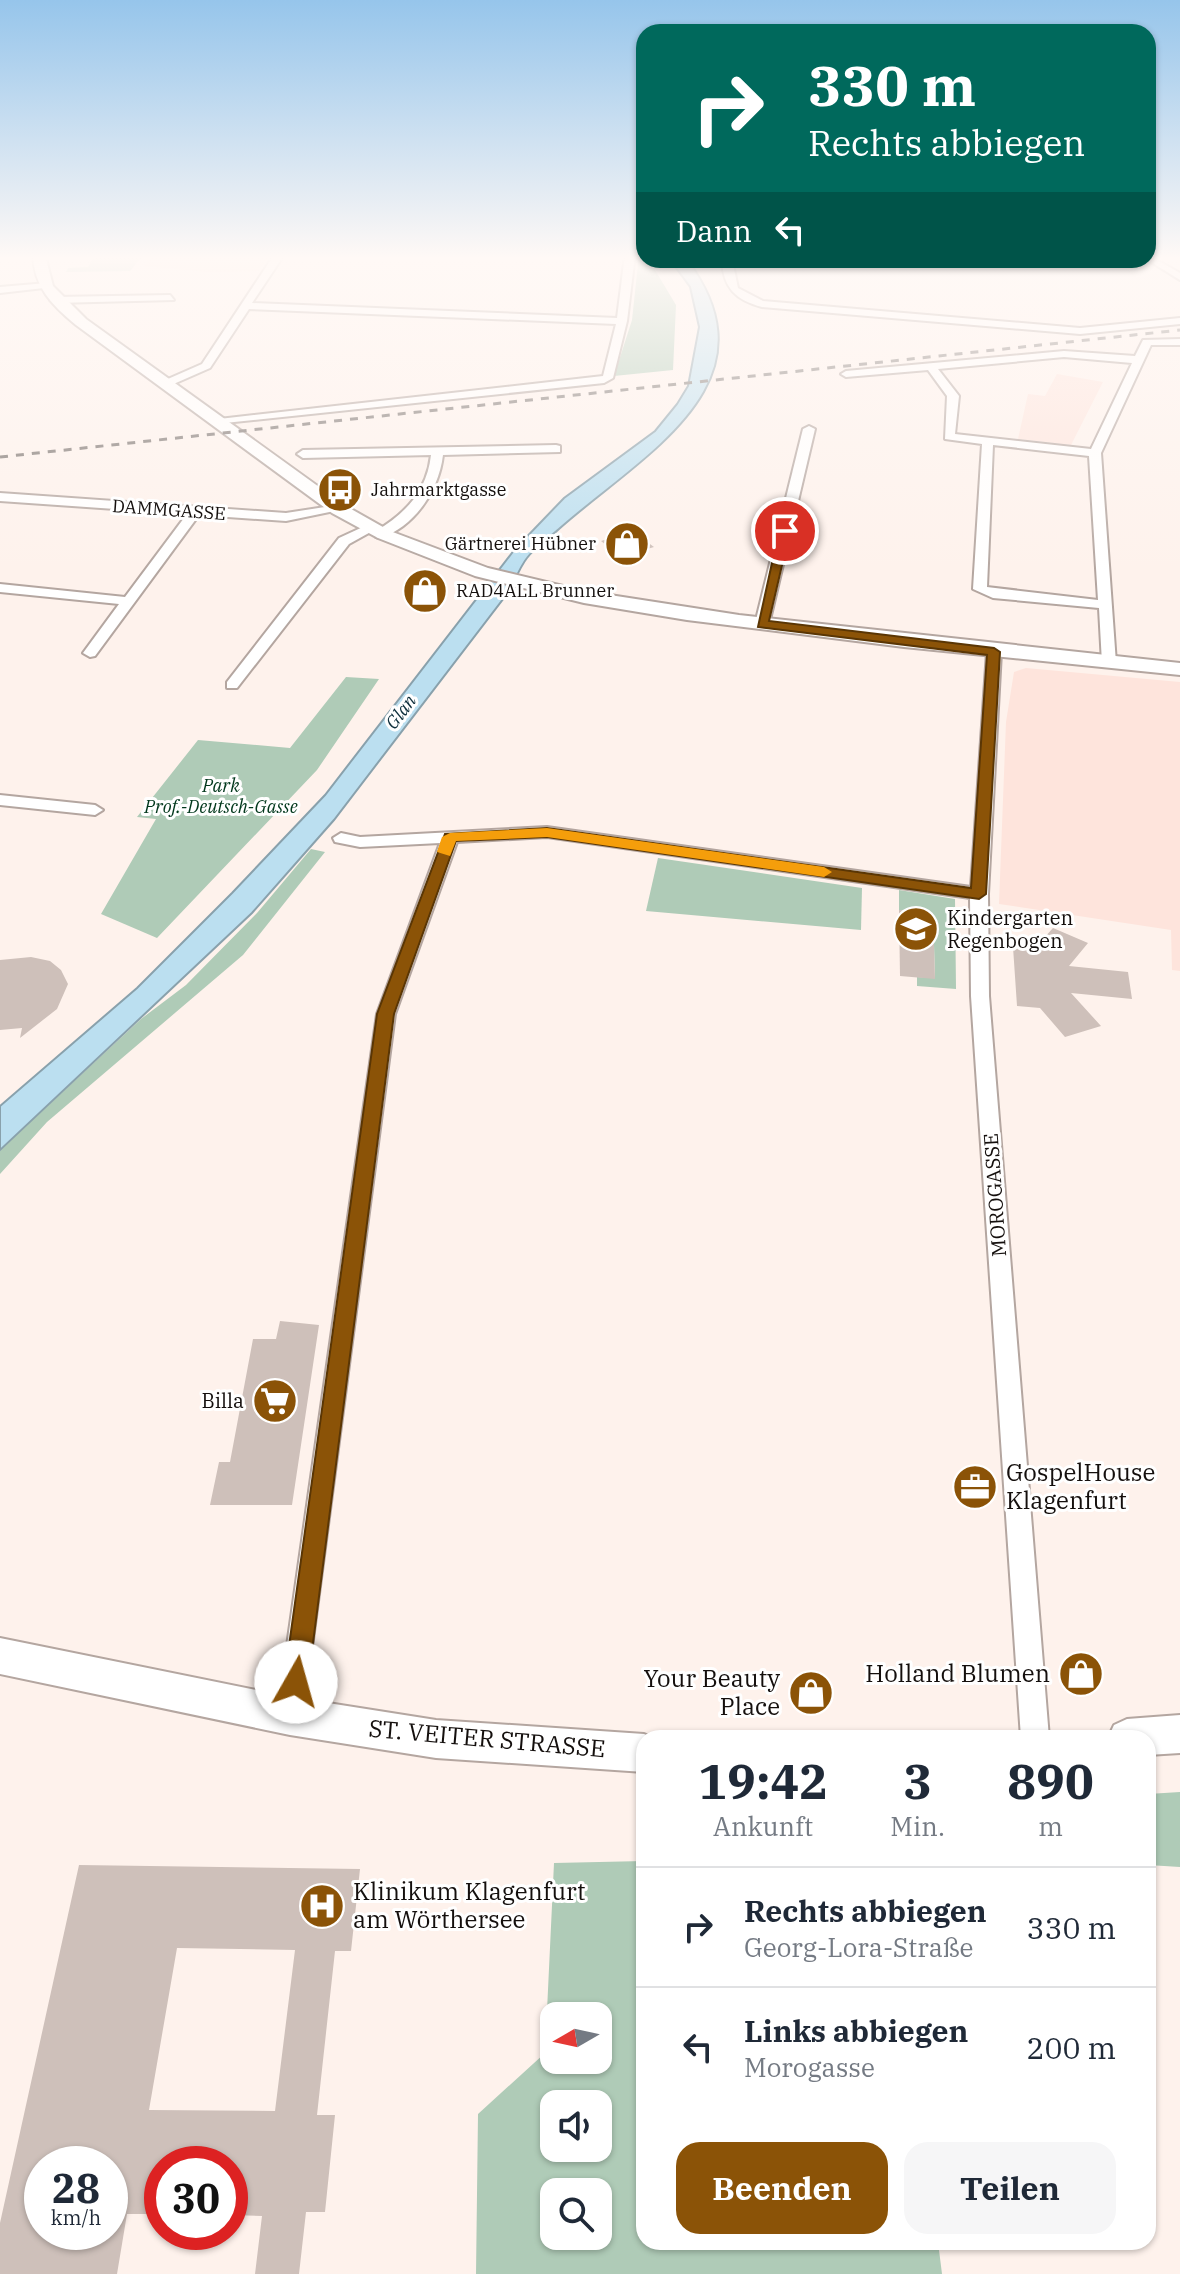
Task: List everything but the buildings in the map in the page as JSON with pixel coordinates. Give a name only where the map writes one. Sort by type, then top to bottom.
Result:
[{"type":"main road","points":[[135,361],[338,509],[375,532],[475,570],[616,603],[762,624],[994,652],[1180,669]]},
{"type":"main road","name":"ST. VEITER STRASSE","points":[[0,1656],[290,1716],[436,1739],[636,1752]]},
{"type":"main road","points":[[1156,1736],[1180,1734]]},
{"type":"street","points":[[165,384],[206,366],[209,361]]},
{"type":"street","points":[[219,422],[608,378],[612,361]]},
{"type":"street","points":[[846,374],[991,361]]},
{"type":"street","points":[[1109,663],[1095,453],[1138,361]]},
{"type":"street","points":[[931,367],[953,396],[949,437],[1095,453]]},
{"type":"street","points":[[762,624],[809,429]]},
{"type":"street","points":[[990,441],[986,448],[980,589],[993,594],[1105,605]]},
{"type":"street","points":[[303,454],[556,449]]},
{"type":"street","points":[[232,685],[344,541],[375,532],[419,504],[436,471],[437,452]]},
{"type":"street","name":"DAMMGASSE","points":[[0,497],[286,517],[338,509]]},
{"type":"street","points":[[90,653],[195,512]]},
{"type":"street","points":[[0,588],[129,601]]},
{"type":"street","name":"MOROGASSE","points":[[994,652],[979,894],[980,996],[1034,1730]]},
{"type":"street","points":[[0,800],[95,810]]},
{"type":"street","points":[[341,838],[360,842],[547,832],[979,894]]},
{"type":"street","points":[[290,1716],[386,1014],[450,837]]},
{"type":"shaded area","points":[[1057,374],[1103,382],[1071,445],[1018,439],[1028,394],[1045,396]]},
{"type":"shaded area","points":[[1026,668],[1180,682],[1180,971],[1172,970],[1171,930],[999,904],[1006,722],[1014,672]]},
{"type":"green space","points":[[619,361],[673,361],[673,370],[614,376]]},
{"type":"green space","name":"Park Prof.-Deutsch-Gasse","points":[[346,677],[379,679],[317,770],[157,938],[101,914],[156,819],[137,817],[198,740],[290,748]]},
{"type":"green space","points":[[311,849],[325,852],[243,955],[47,1122],[0,1174],[0,1150],[141,1019],[186,985],[257,913]]},
{"type":"green space","points":[[658,858],[862,888],[861,930],[646,911]]},
{"type":"green space","points":[[899,890],[955,899],[956,989],[917,986],[917,977],[935,978],[933,913],[899,910]]},
{"type":"green space","points":[[1180,1792],[1180,1867],[1156,1866],[1156,1794]]},
{"type":"green space","points":[[636,1861],[636,2250],[939,2250],[942,2274],[476,2274],[478,2114],[540,2058],[540,2074],[612,2074],[612,2002],[547,2002],[554,1863]]},
{"type":"water","name":"Glan","points":[[693,361],[715,361],[710,381],[689,414],[660,445],[530,554],[510,590],[334,820],[252,913],[0,1150],[0,1106],[137,988],[232,893],[325,795],[515,549],[564,498],[655,431],[688,386]]},
{"type":"railway","points":[[0,457],[891,361]]},
{"type":"slow traffic","points":[[444,852],[450,837],[547,832],[824,872]]},
{"type":"place","name":"Jahrmarktgasse","points":[[340,490]]},
{"type":"place","name":"Gärtnerei Hübner","points":[[627,544]]},
{"type":"place","name":"RAD4ALL Brunner","points":[[425,591]]},
{"type":"place","name":"Kindergarten Regenbogen","points":[[916,929]]},
{"type":"place","name":"Billa","points":[[275,1401]]},
{"type":"place","name":"GospelHouse Klagenfurt","points":[[975,1487]]},
{"type":"place","name":"Holland Blumen","points":[[1081,1674]]},
{"type":"place","name":"Your Beauty Place","points":[[811,1693]]},
{"type":"place","name":"Klinikum Klagenfurt am Wörthersee","points":[[322,1906]]},
{"type":"route","points":[[296,1682],[386,1014],[450,837],[547,832],[979,894],[994,652],[762,624],[785,531]]}]
